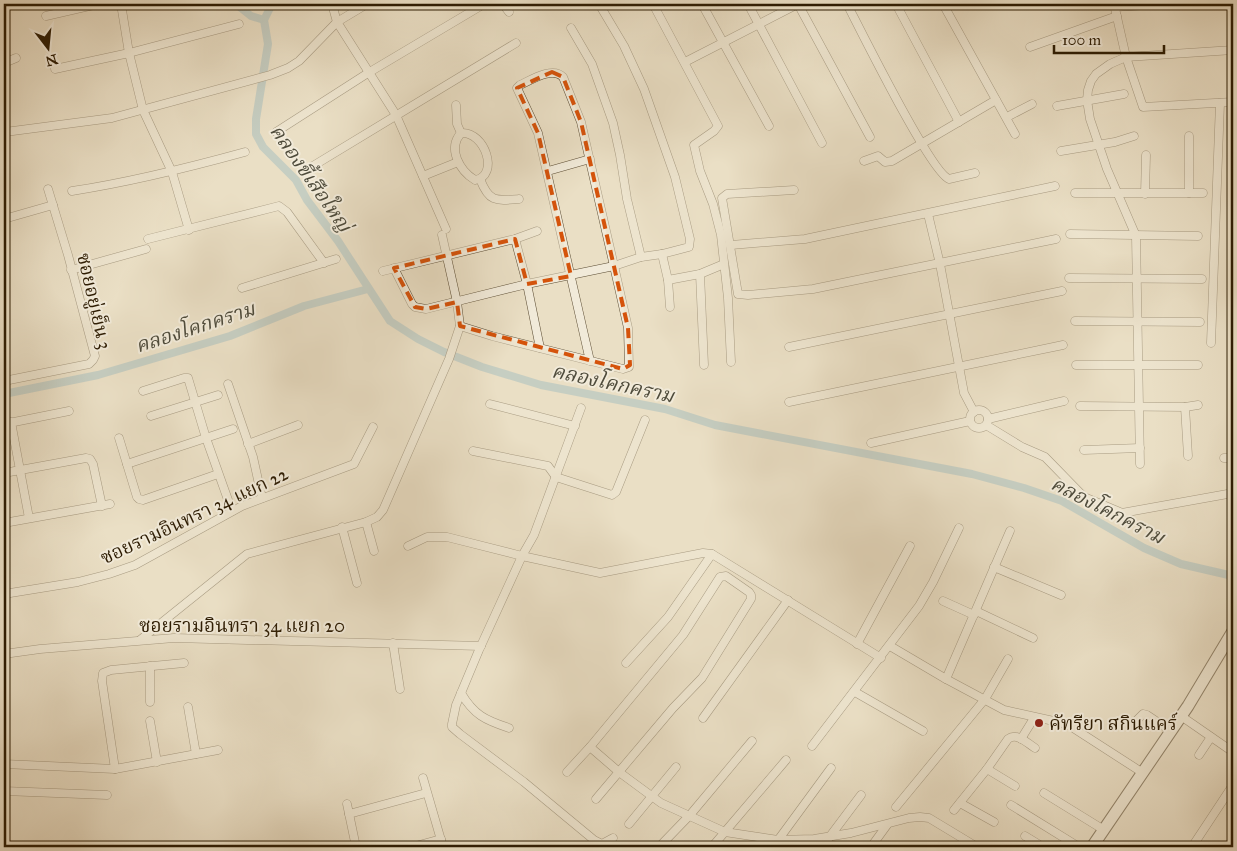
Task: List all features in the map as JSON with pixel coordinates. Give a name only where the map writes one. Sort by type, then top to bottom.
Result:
[{"type":"street","points":[[46,16],[98,4]]},
{"type":"street","points":[[121,4],[129,53],[143,110],[172,172],[189,230]]},
{"type":"street","points":[[140,640],[246,554],[366,522],[377,517],[383,510],[450,355],[460,326],[457,302],[446,255],[444,232],[423,176],[396,115],[337,22],[332,4]]},
{"type":"street","points":[[4,132],[112,118],[270,75],[288,68],[299,61],[337,22],[367,4]]},
{"type":"street","points":[[276,132],[368,73],[484,4]]},
{"type":"street","points":[[503,4],[509,12]]},
{"type":"street","points":[[394,268],[409,299],[415,306],[426,309],[526,284],[614,266],[641,257],[687,248],[690,245],[675,177],[644,89],[624,46],[599,4]]},
{"type":"street","points":[[652,4],[718,126],[718,129],[694,145],[700,171],[713,204],[721,235],[728,298],[731,362]]},
{"type":"street","points":[[702,4],[769,126]]},
{"type":"street","points":[[748,4],[822,143]]},
{"type":"street","points":[[685,62],[798,4],[870,137]]},
{"type":"street","points":[[846,4],[921,144],[945,178],[949,179],[975,172]]},
{"type":"street","points":[[896,4],[959,122]]},
{"type":"street","points":[[943,4],[1015,134]]},
{"type":"street","points":[[1166,4],[1114,6],[1126,57],[1143,107],[1233,102]]},
{"type":"street","points":[[1030,47],[1117,16]]},
{"type":"street","points":[[55,69],[129,53],[239,24]]},
{"type":"street","points":[[571,28],[592,64],[613,123],[627,199],[641,257]]},
{"type":"street","points":[[303,172],[516,43]]},
{"type":"street","points":[[1140,464],[1136,236],[1106,169],[1100,144],[1090,119],[1087,100],[1090,81],[1110,64],[1126,57],[1233,50]]},
{"type":"street","points":[[4,63],[16,58]]},
{"type":"street","points":[[460,326],[540,348],[590,361],[624,369],[630,365],[628,328],[590,159],[581,122],[563,77],[559,73],[552,72],[517,88],[538,133],[590,361]]},
{"type":"street","points":[[1057,106],[1124,94]]},
{"type":"street","points":[[864,161],[878,156],[884,162],[890,162],[996,100]]},
{"type":"street","points":[[1211,343],[1220,103]]},
{"type":"street","points":[[1007,118],[1032,104]]},
{"type":"street","points":[[456,105],[457,124],[460,133]]},
{"type":"street","points":[[467,132],[475,136],[485,150],[488,170],[484,176],[475,180],[469,176],[458,162],[455,145],[456,138],[460,133],[467,132]]},
{"type":"street","points":[[1060,150],[1100,144],[1134,136]]},
{"type":"street","points":[[1188,193],[1189,136]]},
{"type":"street","points":[[72,191],[172,172],[245,152]]},
{"type":"street","points":[[1145,194],[1146,155]]},
{"type":"street","points":[[548,171],[590,159]]},
{"type":"street","points":[[423,176],[458,162]]},
{"type":"street","points":[[480,179],[488,196],[502,200],[519,199]]},
{"type":"street","points":[[731,245],[805,239],[1055,186]]},
{"type":"street","name":"ซอยอยู่เย็น 3","points":[[4,381],[89,364],[95,356],[48,189]]},
{"type":"street","points":[[794,190],[727,194],[723,196],[722,201],[738,294],[813,289],[1056,239]]},
{"type":"street","points":[[1075,193],[1203,193]]},
{"type":"street","points":[[4,219],[53,205]]},
{"type":"street","points":[[148,240],[279,206],[287,212],[324,263]]},
{"type":"street","points":[[928,214],[940,264],[964,393],[974,412]]},
{"type":"street","points":[[383,271],[515,239],[537,231]]},
{"type":"street","points":[[1070,234],[1198,236]]},
{"type":"street","points":[[515,239],[540,348]]},
{"type":"street","points":[[72,270],[146,248]]},
{"type":"street","points":[[662,254],[668,280],[670,307]]},
{"type":"street","points":[[242,288],[336,259]]},
{"type":"street","points":[[668,280],[700,274],[724,264]]},
{"type":"street","points":[[700,274],[704,365]]},
{"type":"street","points":[[1069,278],[1202,279]]},
{"type":"street","points":[[789,347],[950,315],[1062,290]]},
{"type":"street","points":[[1075,321],[1200,322]]},
{"type":"street","points":[[789,402],[1063,344]]},
{"type":"street","points":[[1076,364],[1198,365]]},
{"type":"street","points":[[143,391],[185,378],[188,379],[206,438],[232,511]]},
{"type":"street","points":[[228,384],[253,457],[262,498]]},
{"type":"street","points":[[151,416],[218,395]]},
{"type":"street","points":[[970,421],[976,428],[982,428],[987,422],[1064,401]]},
{"type":"street","points":[[490,404],[575,426]]},
{"type":"street","points":[[1080,406],[1198,405]]},
{"type":"street","points":[[1185,406],[1188,456]]},
{"type":"street","points":[[582,408],[534,535],[522,556],[481,646],[451,720],[452,727],[594,840],[602,844],[613,838]]},
{"type":"street","points":[[29,518],[20,470],[7,423],[68,411]]},
{"type":"street","points":[[974,412],[982,411],[986,414],[987,422],[1022,446],[1045,457],[1084,497],[1118,512],[1126,514],[1233,493]]},
{"type":"street","points":[[970,421],[974,412]]},
{"type":"street","points":[[474,451],[548,466],[556,477],[607,494],[614,494],[644,420]]},
{"type":"street","points":[[871,443],[970,421]]},
{"type":"street","points":[[248,444],[298,426]]},
{"type":"street","name":"ซอยรามอินทรา 34 แยก 22","points":[[4,594],[78,582],[118,571],[135,564],[232,511],[354,464],[373,427]]},
{"type":"street","points":[[126,464],[233,429]]},
{"type":"street","points":[[119,438],[139,500],[218,474]]},
{"type":"street","points":[[1084,450],[1140,448]]},
{"type":"street","points":[[4,473],[86,458],[93,464],[106,505],[4,523]]},
{"type":"street","points":[[1224,458],[1233,458]]},
{"type":"street","points":[[366,522],[374,551]]},
{"type":"street","points":[[342,527],[357,583]]},
{"type":"street","points":[[812,746],[919,606],[933,582],[959,528]]},
{"type":"street","points":[[946,679],[1010,531]]},
{"type":"street","points":[[408,546],[427,537],[448,537],[600,573],[703,553],[712,554],[881,658]]},
{"type":"street","points":[[857,644],[910,546]]},
{"type":"street","points":[[626,663],[668,617],[712,554]]},
{"type":"street","points":[[994,568],[1061,595]]},
{"type":"street","points":[[566,772],[590,747],[683,635],[720,577],[726,576],[749,592],[751,599],[702,678],[673,708],[596,799]]},
{"type":"street","points":[[703,718],[788,600]]},
{"type":"street","points":[[943,601],[1033,638]]},
{"type":"street","points":[[1092,847],[1181,716],[1233,631]]},
{"type":"street","name":"ซอยรามอินทรา 34 แยก 20","points":[[4,654],[40,649],[174,638],[481,646]]},
{"type":"street","points":[[393,643],[400,689]]},
{"type":"street","points":[[890,646],[1004,710],[1067,724],[1143,773]]},
{"type":"street","points":[[896,807],[985,699],[1008,658]]},
{"type":"street","points":[[115,770],[103,673],[111,670],[184,663]]},
{"type":"street","points":[[150,666],[150,702]]},
{"type":"street","points":[[855,692],[924,731]]},
{"type":"street","points":[[461,693],[479,716],[509,728]]},
{"type":"street","points":[[188,707],[196,754]]},
{"type":"street","points":[[1137,720],[1143,714],[1171,731]]},
{"type":"street","points":[[1181,716],[1233,752]]},
{"type":"street","points":[[1021,739],[1034,718]]},
{"type":"street","points":[[150,720],[157,762]]},
{"type":"street","points":[[954,810],[1011,736],[1021,739],[1035,748]]},
{"type":"street","points":[[1199,755],[1211,737]]},
{"type":"street","points":[[659,847],[690,815],[752,741]]},
{"type":"street","points":[[590,747],[619,772],[662,803],[731,833],[778,840],[830,837],[920,817],[929,818],[977,847]]},
{"type":"street","points":[[4,764],[115,770],[218,750]]},
{"type":"street","points":[[712,847],[731,833],[786,760]]},
{"type":"street","points":[[629,824],[676,767]]},
{"type":"street","points":[[773,847],[832,768]]},
{"type":"street","points":[[987,769],[1015,786]]},
{"type":"street","points":[[412,847],[442,843],[423,778]]},
{"type":"street","points":[[1192,847],[1233,785]]},
{"type":"street","points":[[4,791],[107,795]]},
{"type":"street","points":[[349,814],[426,793]]},
{"type":"street","points":[[1044,793],[1104,830]]},
{"type":"street","points":[[822,847],[862,795]]},
{"type":"street","points":[[960,802],[994,822]]},
{"type":"street","points":[[347,804],[356,847]]},
{"type":"street","points":[[1011,805],[1079,847]]},
{"type":"street","points":[[871,847],[887,824]]},
{"type":"street","points":[[1025,836],[1043,847]]},
{"type":"street","points":[[4,846],[39,847]]},
{"type":"highlighted area","points":[[552,72],[563,77],[581,122],[628,328],[630,365],[623,369],[460,326],[457,302],[426,309],[415,307],[394,268],[515,239],[527,284],[571,276],[538,133],[517,88]]},
{"type":"waterway","name":"คลองขี้เสือใหญ่","points":[[236,4],[251,16],[264,20]]},
{"type":"waterway","points":[[264,20],[272,4]]},
{"type":"waterway","name":"คลองโคกคราม","points":[[264,20],[268,44],[256,119],[256,134],[263,147],[296,180],[307,200],[338,241],[390,321],[418,339],[482,367],[541,385],[665,409],[715,425],[972,474],[1024,488],[1062,501],[1144,548],[1181,564],[1233,576]]},
{"type":"waterway","name":"คลองโคกคราม","points":[[4,394],[98,375],[230,336],[304,306],[368,289]]},
{"type":"place","name":"คัทรียา สกินแคร์","points":[[1039,723]]}]
